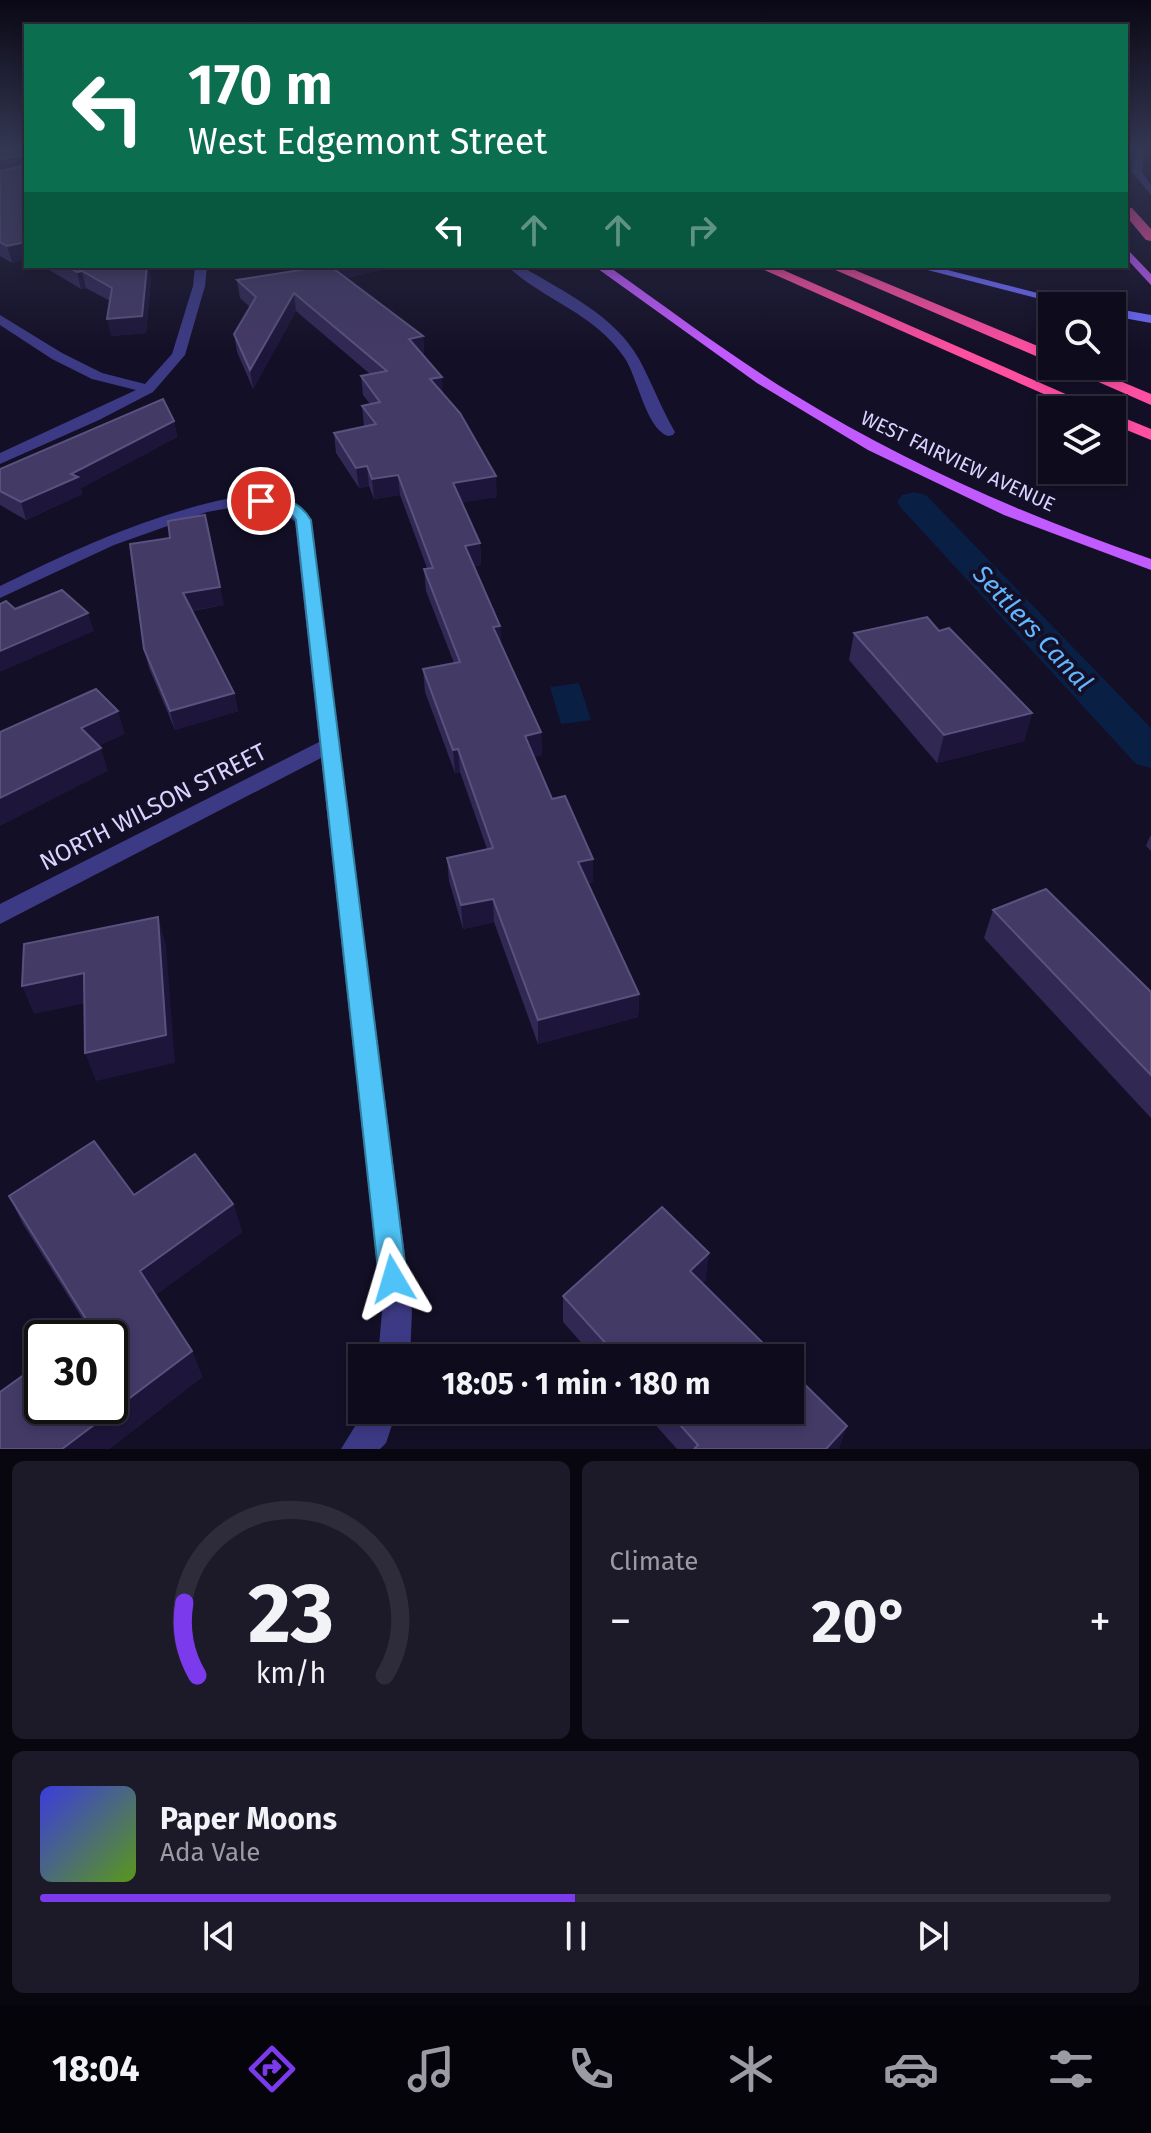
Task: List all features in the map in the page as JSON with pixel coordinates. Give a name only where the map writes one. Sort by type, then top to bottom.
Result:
[{"type":"highway","points":[[1133,217],[1151,237]]},
{"type":"highway","points":[[767,268],[1062,396]]},
{"type":"highway","points":[[838,268],[1038,352]]},
{"type":"highway","points":[[1103,380],[1151,400]]},
{"type":"highway","points":[[1126,424],[1151,435]]},
{"type":"main road","points":[[1128,253],[1151,281]]},
{"type":"main road","name":"WEST FAIRVIEW AVENUE","points":[[603,268],[785,395],[879,451],[988,502],[1151,565]]},
{"type":"main road","points":[[926,268],[1038,295]]},
{"type":"main road","points":[[1126,315],[1151,319]]},
{"type":"street","points":[[0,459],[148,389],[178,355],[199,286],[201,268]]},
{"type":"street","points":[[516,268],[592,315],[615,337],[632,358],[651,404],[668,432]]},
{"type":"street","points":[[0,319],[57,356],[97,376],[148,389]]},
{"type":"street","points":[[0,593],[115,538],[173,515],[223,503],[283,503],[298,510],[303,520],[397,1311],[395,1344]]},
{"type":"street","name":"NORTH WILSON STREET","points":[[0,915],[329,745]]},
{"type":"street","points":[[358,1449],[376,1424]]},
{"type":"water","points":[[579,683],[591,720],[561,724],[550,687]]},
{"type":"building","points":[[0,217],[24,217],[24,242],[7,246],[0,242]]},
{"type":"building","points":[[70,268],[147,268],[142,316],[107,319],[112,288],[82,271]]},
{"type":"building","points":[[333,268],[423,336],[409,339],[442,377],[430,379],[460,413],[496,476],[453,483],[480,543],[465,546],[500,626],[493,627],[541,732],[525,736],[552,799],[565,796],[593,859],[578,862],[639,994],[538,1020],[493,899],[461,905],[447,858],[493,848],[458,749],[453,750],[423,669],[460,662],[424,569],[433,568],[398,475],[372,479],[367,466],[356,468],[334,433],[376,424],[362,406],[380,402],[361,376],[387,371],[294,293],[250,370],[234,334],[256,297],[237,280]]},
{"type":"building","points":[[163,399],[174,421],[71,474],[78,477],[21,502],[0,491],[0,469]]},
{"type":"building","points":[[205,515],[220,587],[183,593],[234,693],[170,711],[144,649],[130,544],[170,538],[168,521]]},
{"type":"building","points":[[62,590],[88,613],[0,651],[0,604],[6,601],[15,609]]},
{"type":"building","points":[[927,617],[939,631],[949,628],[1032,713],[944,735],[854,633]]},
{"type":"building","points":[[96,689],[118,711],[81,728],[101,748],[0,798],[0,732]]},
{"type":"building","points":[[1046,889],[1151,992],[1151,1075],[993,910]]},
{"type":"building","points":[[158,917],[166,1035],[85,1053],[84,973],[22,986],[24,944]]},
{"type":"building","points":[[94,1141],[134,1195],[195,1154],[233,1204],[140,1271],[192,1351],[128,1399],[128,1320],[87,1320],[9,1196]]},
{"type":"building","points":[[662,1207],[709,1253],[690,1271],[764,1344],[606,1344],[563,1296]]},
{"type":"building","points":[[24,1375],[24,1424],[95,1424],[62,1449],[0,1449],[0,1392]]},
{"type":"building","points":[[804,1384],[847,1426],[826,1449],[694,1449],[698,1445],[679,1424],[804,1424]]},
{"type":"waterway","name":"Settlers Canal","points":[[914,502],[1151,754]]},
{"type":"route","points":[[261,501],[283,503],[298,510],[303,520],[393,1279]]}]
